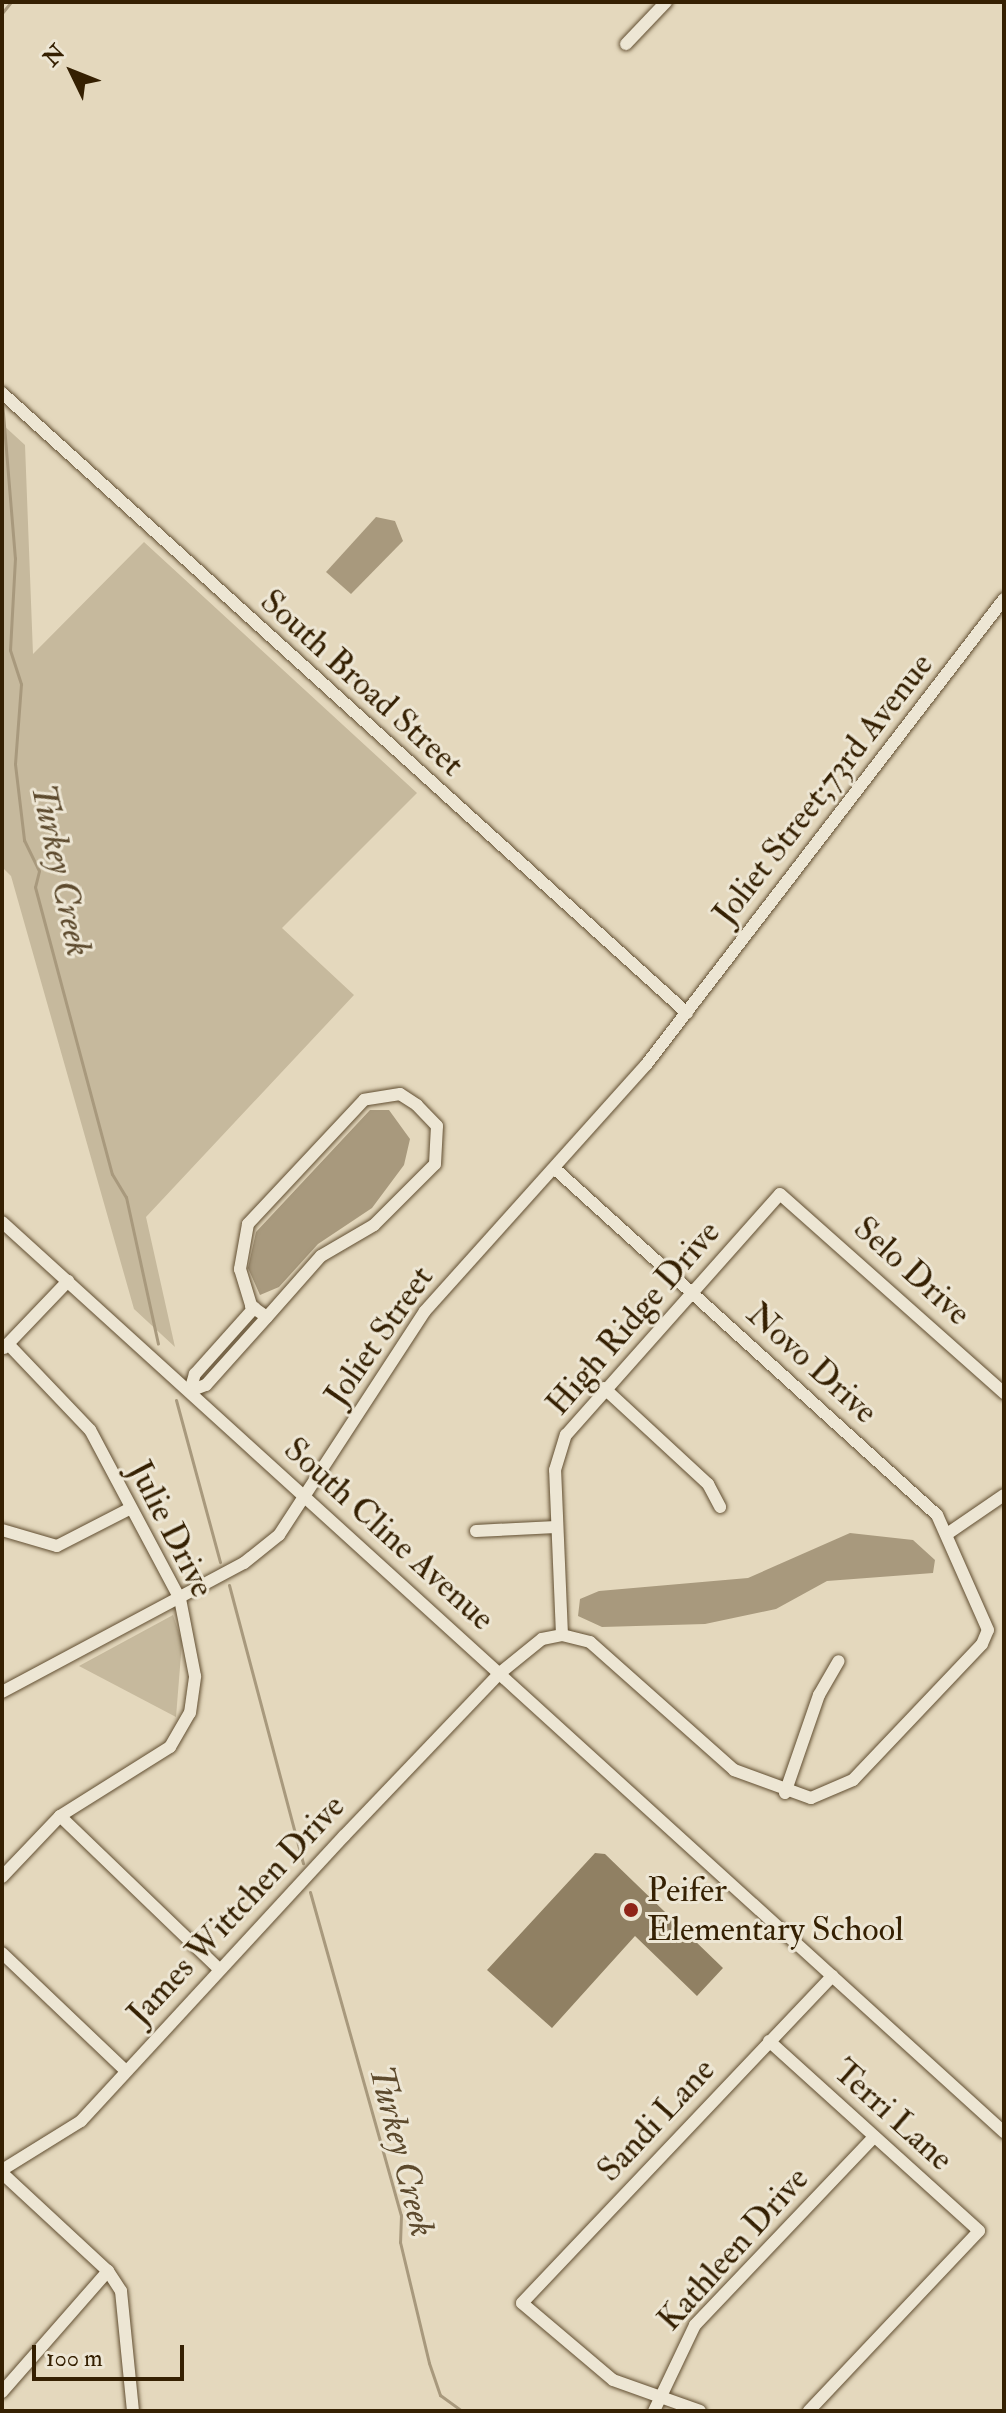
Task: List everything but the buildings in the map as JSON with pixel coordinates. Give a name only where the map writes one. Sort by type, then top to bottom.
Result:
[{"type":"street","points":[[626,44],[666,2]]},
{"type":"street","name":"South Broad Street","points":[[5,395],[687,1013]]},
{"type":"street","name":"Joliet Street;73rd Avenue","points":[[687,1013],[1004,599]]},
{"type":"street","name":"Joliet Street","points":[[2,1692],[180,1599],[261,1551],[307,1499],[425,1311],[554,1168],[687,1013]]},
{"type":"street","points":[[190,1391],[206,1385],[267,1317],[321,1256],[374,1225],[435,1164],[437,1126],[417,1105],[400,1094],[364,1100],[248,1224],[240,1269],[254,1308],[267,1317]]},
{"type":"street","name":"Novo Drive","points":[[554,1168],[950,1532],[988,1630],[853,1780],[811,1798],[785,1793]]},
{"type":"street","name":"High Ridge Drive","points":[[562,1635],[555,1470],[566,1435],[604,1388],[780,1194]]},
{"type":"street","name":"Selo Drive","points":[[780,1194],[1004,1393]]},
{"type":"street","name":"South Cline Avenue","points":[[2,1222],[1004,2132]]},
{"type":"street","points":[[5,1347],[68,1281]]},
{"type":"street","points":[[190,1391],[195,1374],[254,1308]]},
{"type":"street","name":"Julie Drive","points":[[2,1877],[60,1816],[146,1768],[183,1725],[195,1676],[180,1599],[81,1418],[5,1347]]},
{"type":"street","points":[[604,1388],[708,1484],[720,1507]]},
{"type":"street","points":[[950,1532],[1004,1495]]},
{"type":"street","points":[[2,1530],[57,1546],[131,1508]]},
{"type":"street","points":[[476,1531],[556,1527]]},
{"type":"street","points":[[562,1635],[612,1659],[734,1770],[785,1793],[839,1661]]},
{"type":"street","name":"James Wittchen Drive","points":[[2,2172],[81,2121],[219,1969],[500,1673],[542,1639],[562,1635]]},
{"type":"street","points":[[60,1816],[219,1969]]},
{"type":"street","points":[[2,1953],[125,2070]]},
{"type":"street","name":"Sandi Lane","points":[[658,2397],[613,2380],[522,2303],[832,1976]]},
{"type":"street","name":"Terri Lane","points":[[769,2041],[979,2231],[809,2411]]},
{"type":"street","name":"Kathleen Drive","points":[[654,2411],[658,2397],[695,2325],[874,2137]]},
{"type":"street","points":[[2,2172],[108,2271],[126,2319],[133,2411]]},
{"type":"street","points":[[2,2392],[108,2271]]},
{"type":"street","points":[[658,2397],[700,2411]]},
{"type":"shaded area","points":[[2,424],[25,445],[33,654],[144,542],[417,793],[282,928],[354,995],[146,1217],[175,1347],[134,1309],[11,876],[2,867]]},
{"type":"shaded area","points":[[376,517],[395,521],[403,541],[351,594],[326,572]]},
{"type":"shaded area","points":[[370,1110],[389,1110],[410,1139],[404,1165],[372,1208],[318,1244],[279,1287],[260,1295],[248,1268],[256,1232]]},
{"type":"shaded area","points":[[850,1533],[913,1540],[935,1560],[933,1573],[827,1581],[776,1609],[705,1624],[602,1627],[578,1616],[580,1599],[599,1591],[748,1578]]},
{"type":"shaded area","points":[[173,1615],[182,1642],[176,1717],[79,1666]]},
{"type":"waterway","name":"Turkey Creek","points":[[2,13],[11,2]]},
{"type":"waterway","name":"Turkey Creek","points":[[2,401],[15,558],[10,650],[21,684],[15,764],[24,840],[39,871],[35,887],[112,1174],[126,1197],[158,1344]]},
{"type":"waterway","name":"Turkey Creek","points":[[176,1400],[220,1562]]},
{"type":"waterway","name":"Turkey Creek","points":[[229,1585],[303,1863]]},
{"type":"waterway","name":"Turkey Creek","points":[[310,1892],[401,2215],[400,2242],[429,2363],[440,2395],[462,2411]]},
{"type":"place","name":"Peifer Elementary School","points":[[631,1910]]}]
